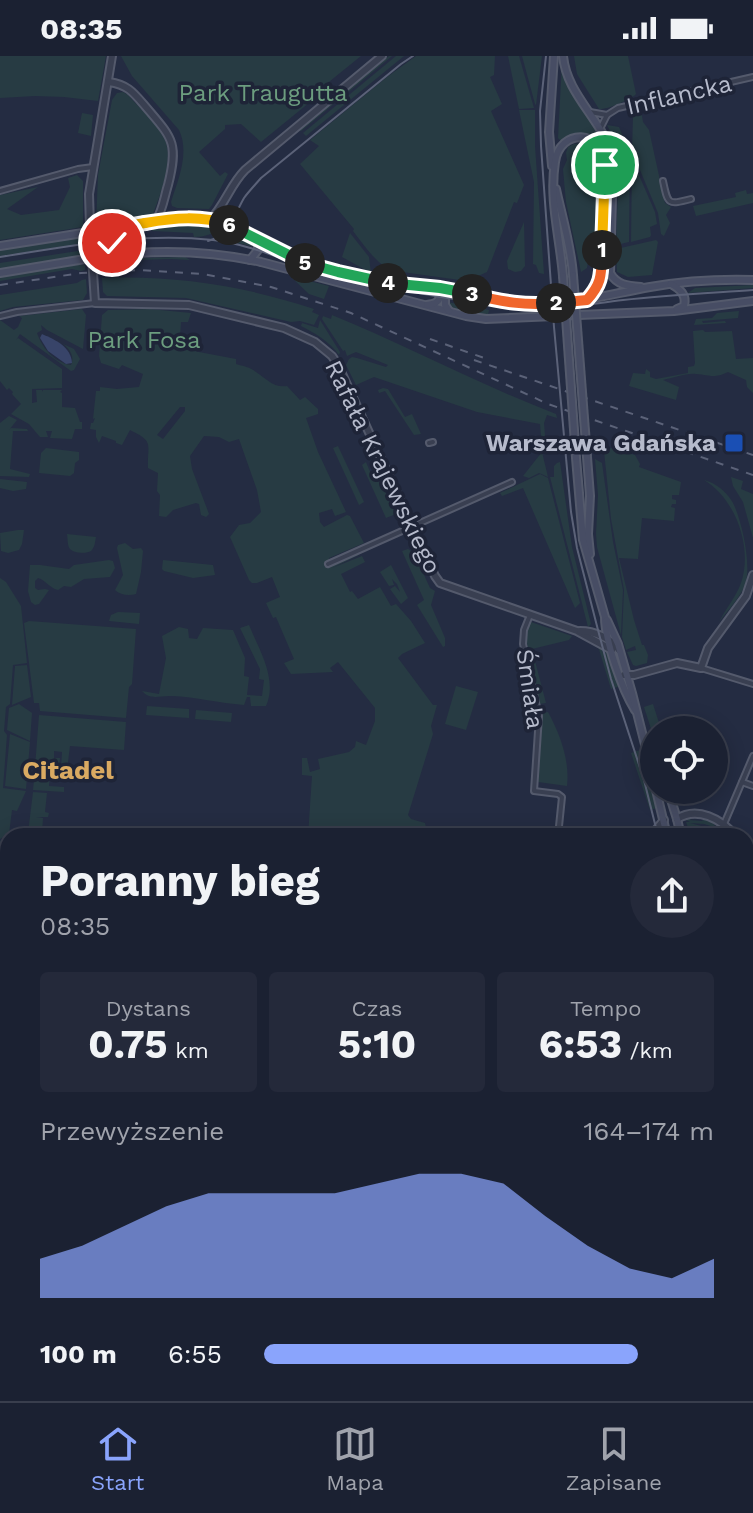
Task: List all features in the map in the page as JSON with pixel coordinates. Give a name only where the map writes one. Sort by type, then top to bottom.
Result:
[{"type":"main road","points":[[554,56],[549,132],[553,203],[563,276],[583,540],[605,617],[613,632],[626,694],[640,724]]},
{"type":"main road","points":[[563,56],[569,82],[611,149],[610,273],[622,284],[648,287]]},
{"type":"main road","points":[[587,300],[599,286],[601,276],[605,165],[603,151],[590,139],[574,138],[566,141],[556,154],[553,176],[572,261],[593,573]]},
{"type":"main road","points":[[0,246],[156,221],[210,220],[225,223],[296,259],[325,269],[390,283],[461,291],[518,304],[587,300],[648,287],[708,280],[753,280]]},
{"type":"main road","points":[[116,228],[111,238],[112,245],[121,254]]},
{"type":"main road","points":[[250,260],[258,250],[258,238]]},
{"type":"main road","points":[[0,273],[121,254],[184,251],[250,260],[472,317],[497,319],[674,311],[753,301]]},
{"type":"main road","points":[[671,284],[682,293],[685,301],[684,306],[674,311]]},
{"type":"main road","points":[[423,305],[436,303],[439,299],[439,292],[432,287]]},
{"type":"main road","points":[[450,312],[445,305],[445,297],[461,291]]},
{"type":"main road","points":[[605,617],[609,640],[615,650]]},
{"type":"main road","points":[[663,804],[666,828]]},
{"type":"main road","points":[[669,804],[679,828]]},
{"type":"main road","points":[[669,828],[677,819]]},
{"type":"street","points":[[95,303],[89,201],[112,56]]},
{"type":"street","points":[[210,220],[222,208],[232,185],[250,165],[382,56]]},
{"type":"street","name":"Inflancka","points":[[601,130],[607,115],[618,108],[753,77]]},
{"type":"street","points":[[109,82],[123,84],[130,90],[171,139],[174,157],[163,208],[156,221]]},
{"type":"street","name":"Inflancka","points":[[589,112],[607,115]]},
{"type":"street","points":[[0,191],[93,167]]},
{"type":"street","points":[[663,181],[669,202],[691,199]]},
{"type":"street","points":[[163,208],[173,219]]},
{"type":"street","points":[[222,208],[225,223]]},
{"type":"street","name":"Rafała Krajewskiego","points":[[0,316],[95,303],[189,305],[285,328],[315,342],[338,365],[440,583],[530,615]]},
{"type":"street","points":[[328,564],[512,482]]},
{"type":"street","points":[[701,668],[708,648],[746,596],[753,575]]},
{"type":"street","points":[[530,615],[577,631],[615,650]]},
{"type":"street","name":"Śmiała","points":[[530,615],[523,636],[524,655],[539,716],[534,791],[562,797],[559,828]]},
{"type":"street","points":[[577,631],[589,631],[609,640]]},
{"type":"street","points":[[623,674],[674,663],[753,684]]},
{"type":"street","points":[[723,824],[753,756]]},
{"type":"street","points":[[742,782],[753,786]]},
{"type":"street","points":[[677,819],[683,815],[699,814],[714,818],[727,828]]},
{"type":"street","points":[[658,828],[664,820]]},
{"type":"green space","points":[[0,56],[106,56],[98,101],[35,96],[0,98]]},
{"type":"green space","name":"Park Traugutta","points":[[121,56],[361,56],[261,142],[241,124],[225,125],[225,129],[199,152],[220,176],[225,172],[228,174],[209,209],[172,206],[183,157],[179,130],[132,76]]},
{"type":"green space","points":[[389,56],[392,56],[299,130]]},
{"type":"green space","points":[[396,56],[404,56],[306,136],[303,133]]},
{"type":"green space","points":[[416,56],[495,56],[494,75],[490,77],[502,104],[491,111],[524,185],[517,203],[514,202],[487,272],[467,281],[395,271],[382,265],[300,164],[319,146],[310,140]]},
{"type":"green space","points":[[508,56],[519,56],[534,108],[519,109]]},
{"type":"green space","points":[[522,56],[542,56],[536,105],[535,104]]},
{"type":"green space","points":[[574,56],[628,56],[636,94],[619,104],[599,109],[577,74]]},
{"type":"green space","points":[[562,62],[570,89],[599,134],[607,151],[610,161],[608,278],[605,278],[608,156],[599,143],[589,136],[576,136],[562,142],[558,138]]},
{"type":"green space","name":"Park Traugutta","points":[[123,92],[153,122],[165,140],[168,157],[165,177],[153,214],[96,225],[98,175],[112,100],[117,93]]},
{"type":"green space","points":[[519,110],[535,110],[544,274],[539,273],[533,264],[534,182]]},
{"type":"green space","points":[[641,110],[643,122],[649,130],[665,203],[671,207],[666,215],[670,223],[664,236],[658,213],[632,151],[633,116]]},
{"type":"green space","points":[[82,113],[93,115],[91,136],[78,133]]},
{"type":"green space","points":[[607,125],[619,127],[630,153],[629,242],[616,245],[619,161],[615,141]]},
{"type":"green space","points":[[583,143],[595,150],[600,162],[595,260],[588,261],[587,268],[581,272],[566,202],[563,169],[568,147]]},
{"type":"green space","points":[[632,159],[655,212],[657,224],[650,227],[650,237],[631,242]]},
{"type":"green space","points":[[77,175],[83,181],[83,227],[0,240],[0,195],[38,187],[7,209],[21,215],[59,210],[70,187],[68,178]]},
{"type":"green space","points":[[746,190],[747,194],[753,193],[753,203],[696,216],[693,206],[736,197],[735,193]]},
{"type":"green space","points":[[524,222],[525,266],[515,272],[508,269],[507,261]]},
{"type":"green space","points":[[189,223],[222,228],[194,237],[193,233],[150,229],[171,225]]},
{"type":"green space","points":[[229,231],[253,242],[255,247],[219,239]]},
{"type":"green space","points":[[350,233],[369,257],[371,273],[342,257]]},
{"type":"green space","points":[[83,237],[83,242],[78,244],[0,256],[0,249]]},
{"type":"green space","points":[[656,240],[652,275],[628,277],[617,272],[616,249]]},
{"type":"green space","points":[[84,250],[84,255],[0,269],[0,263]]},
{"type":"green space","points":[[185,257],[208,261],[138,260],[102,269],[102,265],[137,258]]},
{"type":"green space","points":[[85,265],[85,270],[72,269],[0,281],[0,277]]},
{"type":"green space","points":[[290,276],[329,286],[324,299],[309,294]]},
{"type":"green space","points":[[102,278],[183,280],[236,288],[314,309],[312,312],[319,315],[314,325],[186,298],[107,296],[103,292]]},
{"type":"green space","points":[[86,279],[87,293],[83,300],[0,311],[0,295]]},
{"type":"green space","points":[[753,285],[753,288],[688,293],[695,288]]},
{"type":"green space","points":[[447,302],[489,310],[488,315],[453,310]]},
{"type":"green space","points":[[82,309],[86,315],[83,349],[41,325],[42,330],[37,333],[50,354],[65,364],[71,365],[72,359],[70,351],[63,344],[74,349],[80,359],[74,370],[71,371],[20,334],[16,340],[18,338],[62,369],[62,388],[32,389],[32,403],[37,402],[36,390],[62,390],[62,407],[75,408],[82,422],[82,429],[75,429],[72,439],[50,438],[52,431],[46,431],[48,437],[40,437],[29,424],[11,414],[21,404],[0,381],[0,320],[14,330],[22,318],[19,316]]},
{"type":"green space","name":"Park Fosa","points":[[150,309],[191,313],[188,322],[181,322],[180,337],[175,340],[178,348],[236,359],[236,364],[251,369],[274,384],[287,386],[300,400],[305,397],[318,409],[318,414],[306,418],[346,512],[335,516],[332,509],[319,513],[320,522],[324,527],[350,516],[364,543],[329,558],[331,565],[359,553],[332,568],[362,556],[365,562],[341,574],[350,592],[358,599],[380,587],[391,606],[396,604],[425,643],[398,658],[433,705],[437,705],[431,726],[433,734],[408,815],[425,823],[426,828],[309,828],[312,776],[302,775],[302,758],[307,758],[310,772],[320,769],[318,759],[349,752],[356,741],[366,745],[375,721],[375,708],[338,662],[330,668],[333,672],[291,674],[284,663],[294,659],[276,617],[273,618],[266,603],[280,597],[272,577],[252,583],[230,537],[239,525],[250,523],[261,512],[257,490],[239,439],[229,442],[219,437],[204,436],[190,456],[209,514],[206,517],[201,515],[196,503],[173,510],[166,517],[159,516],[158,473],[148,468],[148,444],[143,438],[130,430],[122,445],[102,436],[99,443],[96,430],[90,429],[95,418],[96,391],[100,391],[100,387],[139,387],[143,374],[122,365],[119,369],[101,363],[102,315],[108,310]],"holes":[[[180,407],[185,407],[163,439],[157,435]]]},
{"type":"green space","points":[[739,311],[738,318],[702,321],[726,323],[694,325],[696,319]]},
{"type":"green space","points":[[332,315],[556,414],[557,418],[547,415],[544,423],[546,447],[542,448],[540,424],[477,412],[374,377],[356,385],[346,365],[352,357],[388,365],[356,352],[347,356],[322,319],[323,316],[331,319]]},
{"type":"green space","points":[[320,320],[339,355],[322,338],[301,326],[302,323],[318,328]]},
{"type":"green space","points":[[693,331],[732,331],[736,359],[753,358],[753,393],[747,387],[746,380],[728,372],[715,376],[688,374],[663,380],[679,387],[676,400],[629,386],[633,373],[645,374],[646,369],[650,377],[656,379],[688,373],[688,367],[695,363]]},
{"type":"green space","points":[[388,389],[405,417],[412,414],[421,434],[414,435],[385,391],[379,393],[378,390]]},
{"type":"green space","points":[[9,416],[17,420],[9,430],[28,431],[13,431],[10,469],[30,474],[29,477],[0,476],[0,423]]},
{"type":"green space","points":[[338,446],[364,502],[359,505],[333,448]]},
{"type":"green space","points":[[46,448],[79,452],[74,473],[70,476],[39,473],[41,453]]},
{"type":"green space","points":[[611,448],[635,455],[639,467],[681,482],[679,495],[672,495],[672,499],[676,500],[671,507],[675,508],[674,521],[642,518],[638,559],[619,558],[634,620],[648,655],[647,663],[636,666],[627,652],[636,650],[635,646],[626,650],[622,637],[624,590],[611,519],[604,451]]},
{"type":"green space","points":[[542,452],[548,477],[539,473],[529,478],[523,476]]},
{"type":"green space","points":[[595,459],[602,463],[623,590],[621,635],[597,547]]},
{"type":"green space","points":[[366,462],[371,474],[378,476],[396,514],[386,518],[362,465]]},
{"type":"green space","points":[[560,462],[572,547],[591,624],[588,627],[550,477],[554,477],[554,466]]},
{"type":"green space","points":[[540,474],[548,478],[580,603],[575,608],[523,488],[502,496],[500,493]]},
{"type":"green space","points":[[731,477],[743,481],[741,489],[753,494],[753,538],[743,502]]},
{"type":"green space","points":[[0,479],[27,482],[26,489],[13,491],[0,488]]},
{"type":"green space","points":[[704,480],[721,488],[733,503],[747,555],[745,585],[719,622],[741,583],[745,555],[733,512],[725,499]]},
{"type":"green space","points":[[24,530],[19,550],[1,551],[0,533]]},
{"type":"green space","points":[[67,534],[96,537],[93,548],[86,553],[72,550],[68,546]]},
{"type":"green space","points":[[125,543],[143,551],[136,594],[133,595],[115,590],[123,575],[117,548]]},
{"type":"green space","points":[[408,549],[414,553],[430,588],[435,591],[431,605],[445,638],[443,647],[417,605],[424,600],[402,551]]},
{"type":"green space","points":[[163,560],[213,565],[215,575],[193,578],[164,571]]},
{"type":"green space","points":[[113,561],[115,568],[110,577],[84,579],[71,587],[64,586],[58,590],[38,578],[35,588],[49,590],[39,604],[31,602],[28,591],[30,565],[69,569],[74,565]]},
{"type":"green space","points":[[391,565],[408,598],[401,604],[390,589],[395,586],[400,592],[397,584],[392,579],[394,585],[389,586],[380,572]]},
{"type":"green space","points":[[0,578],[21,606],[27,663],[13,665],[4,731],[7,735],[3,788],[26,791],[17,811],[12,810],[10,828],[0,828]]},
{"type":"green space","points":[[118,612],[140,613],[139,624],[109,621],[111,615]]},
{"type":"green space","points":[[530,622],[572,636],[569,640],[528,650],[526,636]]},
{"type":"green space","points":[[24,623],[136,629],[126,718],[40,711],[39,703],[34,703]]},
{"type":"green space","points":[[249,625],[269,675],[266,706],[251,706],[250,697],[244,705],[181,697],[152,697],[142,691],[159,694],[166,658],[162,636],[179,627],[188,629],[189,638],[197,639],[203,628],[233,630],[245,658],[244,676],[249,677],[247,695],[262,696],[264,680],[259,679],[260,669],[240,628]]},
{"type":"green space","points":[[592,640],[601,646],[603,653],[608,652],[621,686],[611,689],[598,646]]},
{"type":"green space","points":[[529,661],[535,661],[546,703],[539,704]]},
{"type":"green space","points":[[27,665],[31,697],[12,705],[15,666]]},
{"type":"green space","points":[[456,686],[478,692],[466,730],[445,724]]},
{"type":"green space","points":[[19,704],[32,713],[30,741],[7,730],[9,708]]},
{"type":"green space","points":[[653,704],[657,716],[647,716],[644,707]]},
{"type":"green space","points":[[147,706],[189,709],[189,718],[146,715]]},
{"type":"green space","points":[[196,710],[232,713],[231,722],[195,719]]},
{"type":"green space","points":[[548,712],[563,748],[567,786],[538,782],[542,713]]},
{"type":"green space","points":[[39,715],[126,722],[124,750],[70,746],[67,770],[61,769],[62,752],[54,751],[54,758],[60,758],[59,769],[35,767]]},
{"type":"green space","points":[[10,734],[30,742],[26,789],[5,786]]},
{"type":"green space","points":[[640,750],[640,780],[631,753]]},
{"type":"green space","points":[[35,769],[50,770],[49,786],[64,787],[64,792],[33,790]]},
{"type":"green space","points":[[33,792],[47,793],[45,812],[49,813],[48,817],[36,817],[43,818],[42,828],[29,828]]},
{"type":"green space","points":[[693,816],[690,820],[702,821],[706,817],[716,821],[714,827],[690,823],[709,828],[688,828],[686,822],[690,822],[685,817]]},
{"type":"water","points":[[42,334],[66,348],[72,363],[66,364],[48,351],[40,338]]},
{"type":"tram line","points":[[208,241],[227,229],[244,198],[261,178],[413,56]]},
{"type":"tram line","points":[[546,56],[540,111],[541,146],[571,512],[577,548],[611,679],[656,828]]},
{"type":"tram line","points":[[0,257],[133,239],[213,240],[244,246],[352,280],[531,310],[753,290]]},
{"type":"railway","points":[[0,285],[81,273],[141,270],[203,274],[271,287],[351,313],[548,404],[753,475]]},
{"type":"railway","points":[[430,339],[487,359]]},
{"type":"railway","points":[[474,360],[753,455]]},
{"type":"place","name":"Warszawa Gdańska","points":[[734,443]]},
{"type":"district","name":"Citadel","points":[[68,770]]},
{"type":"route","points":[[112,243],[116,228],[173,219],[202,219],[240,229],[302,262],[348,275],[454,290],[518,304],[587,300],[600,284],[605,165]]}]
